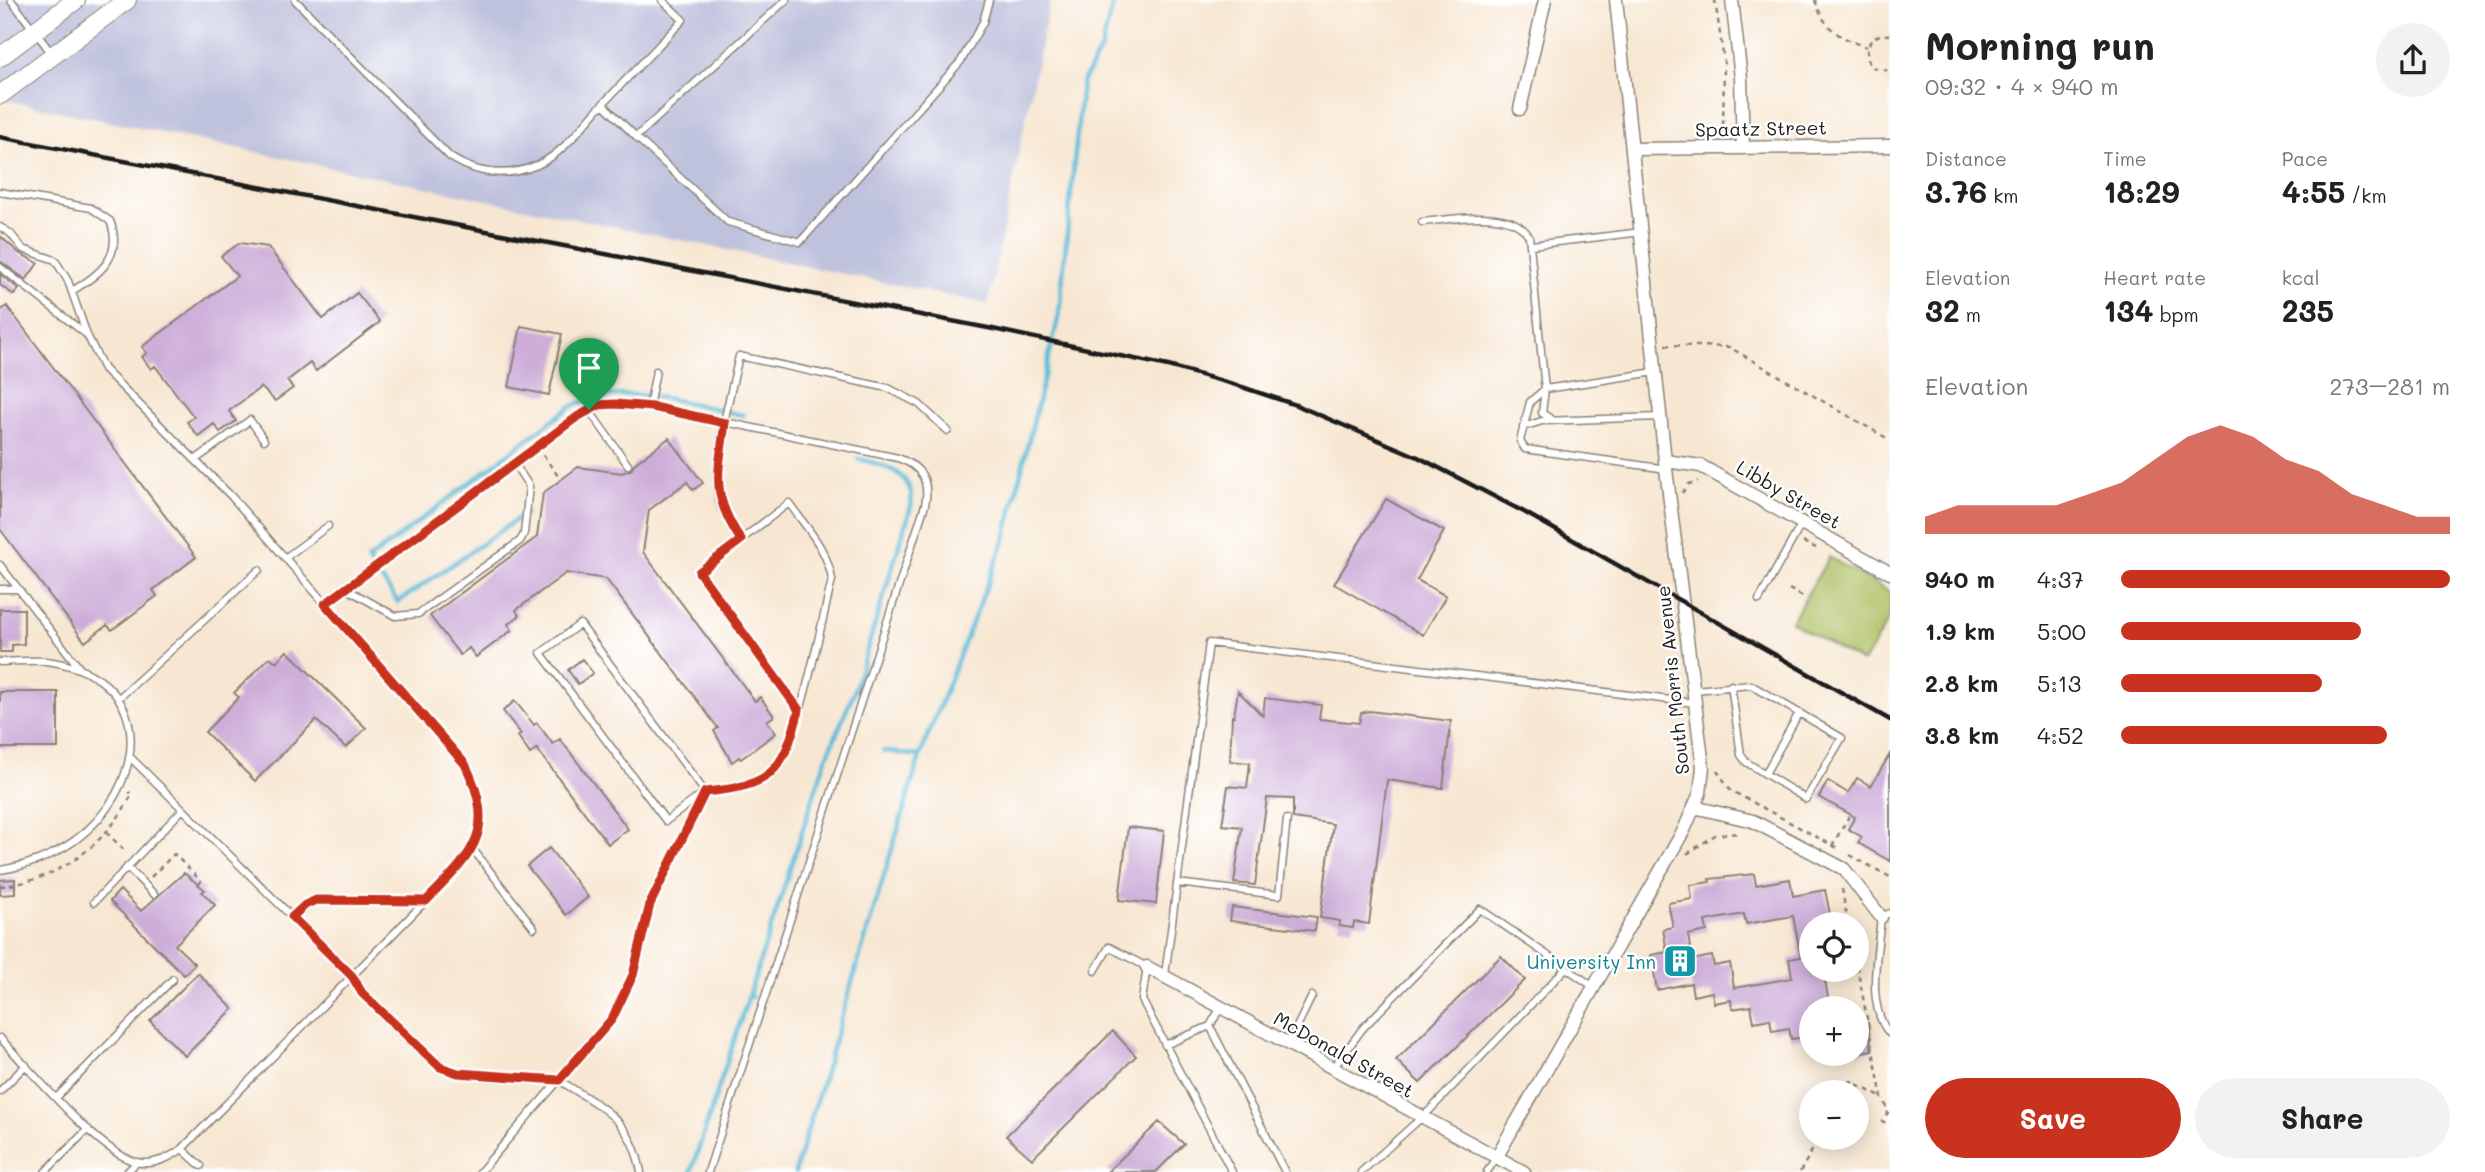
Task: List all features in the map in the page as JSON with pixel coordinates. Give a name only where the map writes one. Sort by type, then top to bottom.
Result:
[{"type":"main road","points":[[0,57],[76,0]]},
{"type":"main road","points":[[0,95],[127,0]]},
{"type":"street","points":[[1520,109],[1545,0]]},
{"type":"street","name":"South Morris Avenue","points":[[1497,1156],[1695,807],[1700,793],[1703,767],[1666,465],[1616,0]]},
{"type":"street","points":[[1732,0],[1740,67],[1742,148]]},
{"type":"street","name":"Spaatz Street","points":[[1633,149],[1890,146]]},
{"type":"street","name":"Libby Street","points":[[1666,465],[1701,466],[1799,529],[1890,573]]},
{"type":"street","points":[[1695,807],[1753,821],[1844,869],[1885,915]]},
{"type":"street","name":"McDonald Street","points":[[1147,967],[1332,1070],[1524,1172]]},
{"type":"lane","points":[[10,0],[54,56]]},
{"type":"lane","points":[[295,0],[431,139],[470,170],[512,173],[540,164],[567,142],[683,20],[662,0]]},
{"type":"lane","points":[[636,137],[786,0]]},
{"type":"lane","points":[[603,104],[728,222],[800,242],[961,61],[983,22],[989,0]]},
{"type":"lane","points":[[0,191],[92,208],[110,221],[115,244],[111,257],[94,278],[72,291]]},
{"type":"lane","points":[[1422,222],[1503,219],[1525,230],[1531,245],[1545,389],[1542,412],[1554,421]]},
{"type":"lane","points":[[0,227],[10,233],[23,249],[55,260],[72,291],[87,335],[104,369],[195,460],[285,558],[465,764],[481,804],[478,834],[465,861],[181,1149],[157,1162],[136,1162],[115,1153],[0,1038]]},
{"type":"lane","points":[[1531,245],[1642,232]]},
{"type":"lane","points":[[0,267],[87,335]]},
{"type":"lane","points":[[741,540],[724,515],[718,497],[725,423],[739,356],[888,388],[919,404],[948,431]]},
{"type":"lane","points":[[649,407],[656,371]]},
{"type":"lane","points":[[1657,372],[1545,389],[1530,402],[1520,441],[1525,449],[1666,465]]},
{"type":"lane","points":[[325,604],[589,410],[615,404],[649,407],[898,458],[919,469],[927,495],[708,1172]]},
{"type":"lane","points":[[589,410],[628,465]]},
{"type":"lane","points":[[1524,427],[1554,421],[1662,417]]},
{"type":"lane","points":[[195,460],[250,420],[264,440]]},
{"type":"lane","points":[[345,588],[379,610],[395,616],[418,614],[520,541],[524,534],[529,486],[514,463]]},
{"type":"lane","points":[[705,792],[580,624],[541,653],[666,821],[705,792],[755,783],[776,769],[789,749],[799,710],[832,580],[830,564],[789,503],[699,572],[799,710]]},
{"type":"lane","points":[[285,558],[328,526]]},
{"type":"lane","points":[[1759,600],[1799,529]]},
{"type":"lane","points":[[0,565],[82,671],[119,698],[128,715],[131,733],[130,757],[121,785],[110,804],[74,840],[22,867],[0,870]]},
{"type":"lane","points":[[119,698],[260,570]]},
{"type":"lane","points":[[0,589],[19,589]]},
{"type":"lane","points":[[1165,975],[1209,643],[1695,696],[1731,685],[1751,685],[1842,738],[1806,799],[1746,762],[1741,755],[1731,685]]},
{"type":"lane","points":[[0,662],[52,662],[82,671]]},
{"type":"lane","points":[[1765,774],[1799,713]]},
{"type":"lane","points":[[130,757],[352,976],[362,993],[440,1067],[458,1073],[559,1080],[616,1117],[636,1146],[641,1172]]},
{"type":"lane","points":[[480,1172],[612,1019],[633,975],[650,904],[705,792]]},
{"type":"lane","points":[[94,902],[183,809]]},
{"type":"lane","points":[[1177,883],[1279,895],[1287,820]]},
{"type":"lane","points":[[472,848],[534,928]]},
{"type":"lane","points":[[127,867],[154,894]]},
{"type":"lane","points":[[292,917],[305,905],[316,900],[426,901]]},
{"type":"lane","points":[[1332,1070],[1363,1028],[1480,909],[1594,987]]},
{"type":"lane","points":[[1885,915],[1876,971],[1877,1017],[1890,1034]]},
{"type":"lane","points":[[1095,971],[1109,947],[1147,967],[1142,1000],[1232,1172]]},
{"type":"lane","points":[[1361,1172],[1421,1118],[1565,969]]},
{"type":"lane","points":[[57,1097],[173,979]]},
{"type":"lane","points":[[1288,1045],[1312,996]]},
{"type":"lane","points":[[1165,1045],[1210,1026],[1221,1007]]},
{"type":"lane","points":[[1210,1026],[1284,1172]]},
{"type":"lane","points":[[0,1091],[26,1065]]},
{"type":"lane","points":[[46,1172],[89,1129]]},
{"type":"lane","points":[[181,1149],[201,1166]]},
{"type":"lane","points":[[1487,1172],[1497,1156]]},
{"type":"lane","points":[[127,1172],[136,1162]]},
{"type":"path","points":[[1715,0],[1724,61],[1723,135]]},
{"type":"path","points":[[1815,0],[1826,26],[1838,37],[1867,47]]},
{"type":"path","points":[[1890,35],[1880,34],[1867,47],[1866,57],[1871,67],[1890,71]]},
{"type":"path","points":[[1665,345],[1729,347],[1890,440]]},
{"type":"path","points":[[538,446],[561,480]]},
{"type":"path","points":[[1670,496],[1682,493],[1689,484],[1704,482]]},
{"type":"path","points":[[1799,529],[1805,544],[1826,551]]},
{"type":"path","points":[[1789,589],[1805,598]]},
{"type":"path","points":[[1825,859],[1849,816]]},
{"type":"path","points":[[106,832],[134,860]]},
{"type":"path","points":[[1682,861],[1698,844],[1714,835],[1749,835]]},
{"type":"path","points":[[144,884],[174,854],[201,881],[199,884]]},
{"type":"path","points":[[1841,885],[1847,912]]},
{"type":"path","points":[[1860,982],[1882,1098],[1889,1111],[1882,1121],[1890,1125]]},
{"type":"path","points":[[1869,1091],[1882,1098]]},
{"type":"path","points":[[1800,1172],[1812,1150]]},
{"type":"shaded area","points":[[0,0],[1050,0],[988,304],[0,99]]},
{"type":"green space","points":[[1829,557],[1890,592],[1890,617],[1863,663],[1791,622]]},
{"type":"building","points":[[0,236],[19,253],[38,263],[26,280],[0,261]]},
{"type":"building","points":[[240,243],[268,247],[323,319],[357,293],[380,322],[316,371],[310,363],[287,381],[293,388],[275,401],[261,387],[229,411],[236,421],[220,432],[214,424],[198,436],[187,422],[194,417],[155,366],[151,369],[142,357],[147,353],[142,347],[237,276],[221,256]]},
{"type":"building","points":[[0,274],[19,289],[14,295],[0,285]]},
{"type":"building","points":[[7,306],[196,557],[153,590],[157,596],[112,630],[107,625],[85,642],[0,529],[0,311]]},
{"type":"building","points":[[521,326],[562,334],[549,395],[509,387]]},
{"type":"building","points":[[669,438],[703,483],[693,490],[687,482],[649,510],[643,552],[755,701],[760,697],[774,716],[767,721],[776,733],[741,759],[739,757],[732,762],[714,731],[718,728],[606,579],[566,573],[516,610],[519,616],[508,624],[512,630],[476,657],[469,648],[460,655],[430,616],[537,537],[543,493],[578,467],[622,473],[632,469],[634,464]]},
{"type":"building","points":[[1386,499],[1444,531],[1417,580],[1446,596],[1423,635],[1334,584]]},
{"type":"building","points":[[0,609],[24,609],[24,644],[12,645],[12,652],[0,652]]},
{"type":"building","points":[[287,651],[366,728],[346,748],[316,720],[255,781],[205,732],[239,697],[234,693],[270,657],[276,662]]},
{"type":"building","points":[[582,659],[593,673],[578,684],[568,670]]},
{"type":"building","points":[[1238,691],[1263,716],[1265,698],[1321,705],[1319,719],[1359,723],[1361,713],[1369,711],[1451,721],[1443,788],[1387,780],[1369,924],[1354,922],[1353,928],[1339,926],[1340,921],[1320,918],[1333,824],[1293,818],[1293,799],[1267,798],[1255,885],[1234,883],[1242,827],[1222,825],[1228,786],[1247,788],[1250,763],[1230,761],[1232,716]]},
{"type":"building","points":[[0,692],[58,692],[58,748],[0,748]]},
{"type":"building","points":[[515,701],[553,744],[560,739],[628,829],[608,844],[537,749],[530,754],[518,736],[521,734],[503,711]]},
{"type":"building","points":[[1890,754],[1890,861],[1858,843],[1862,837],[1848,829],[1855,817],[1819,797],[1828,781],[1848,793],[1857,778],[1871,786]]},
{"type":"building","points":[[1128,827],[1164,831],[1156,904],[1119,900]]},
{"type":"building","points":[[549,848],[588,897],[566,915],[527,866]]},
{"type":"building","points":[[184,873],[205,890],[202,892],[215,905],[175,945],[195,964],[184,975],[110,901],[120,890],[141,911]]},
{"type":"building","name":"University Inn","points":[[1754,874],[1756,885],[1790,879],[1793,896],[1825,890],[1830,912],[1799,912],[1799,947],[1793,916],[1746,924],[1744,914],[1705,921],[1707,931],[1688,935],[1692,960],[1712,956],[1714,966],[1730,963],[1734,988],[1792,978],[1789,959],[1799,957],[1799,982],[1825,982],[1828,996],[1799,996],[1799,1038],[1791,1039],[1789,1028],[1772,1031],[1770,1019],[1754,1022],[1751,1006],[1732,1009],[1731,1000],[1714,1003],[1712,992],[1693,996],[1691,983],[1657,990],[1651,955],[1667,952],[1663,929],[1673,927],[1668,903],[1692,899],[1690,885],[1710,882],[1709,879]]},
{"type":"building","points":[[15,879],[15,894],[0,895],[0,880]]},
{"type":"building","points":[[1232,907],[1317,917],[1315,931],[1230,921]]},
{"type":"building","points":[[1501,956],[1525,980],[1420,1083],[1396,1060]]},
{"type":"building","points":[[198,973],[233,1009],[185,1056],[150,1021]]},
{"type":"building","points":[[1869,1030],[1872,1050],[1869,1051]]},
{"type":"building","points":[[1113,1031],[1136,1056],[1032,1159],[1006,1136]]},
{"type":"building","points":[[1159,1122],[1184,1144],[1156,1172],[1107,1172]]},
{"type":"waterway","points":[[795,1172],[920,756],[1005,539],[1059,315],[1082,83],[1101,49],[1114,0]]},
{"type":"waterway","points":[[526,513],[398,602],[368,560],[570,407],[612,395],[634,395],[743,415]]},
{"type":"waterway","points":[[749,995],[824,764],[854,692],[911,507],[909,486],[904,479],[879,464],[858,459]]},
{"type":"waterway","points":[[883,751],[920,756]]},
{"type":"waterway","points":[[691,1172],[749,995],[752,997]]},
{"type":"railway","points":[[0,137],[988,328],[1168,366],[1233,384],[1296,405],[1418,457],[1524,512],[1890,720]]},
{"type":"place","name":"University Inn","points":[[1680,961]]},
{"type":"route","points":[[632,404],[725,423],[718,497],[724,515],[741,540],[699,572],[799,710],[789,749],[776,769],[755,783],[734,789],[705,792],[650,904],[633,975],[612,1019],[559,1080],[458,1073],[440,1067],[362,993],[352,976],[292,917],[305,905],[316,900],[426,901],[465,861],[478,834],[481,820],[481,804],[477,790],[465,764],[325,604],[589,410],[599,405],[632,404]]}]
